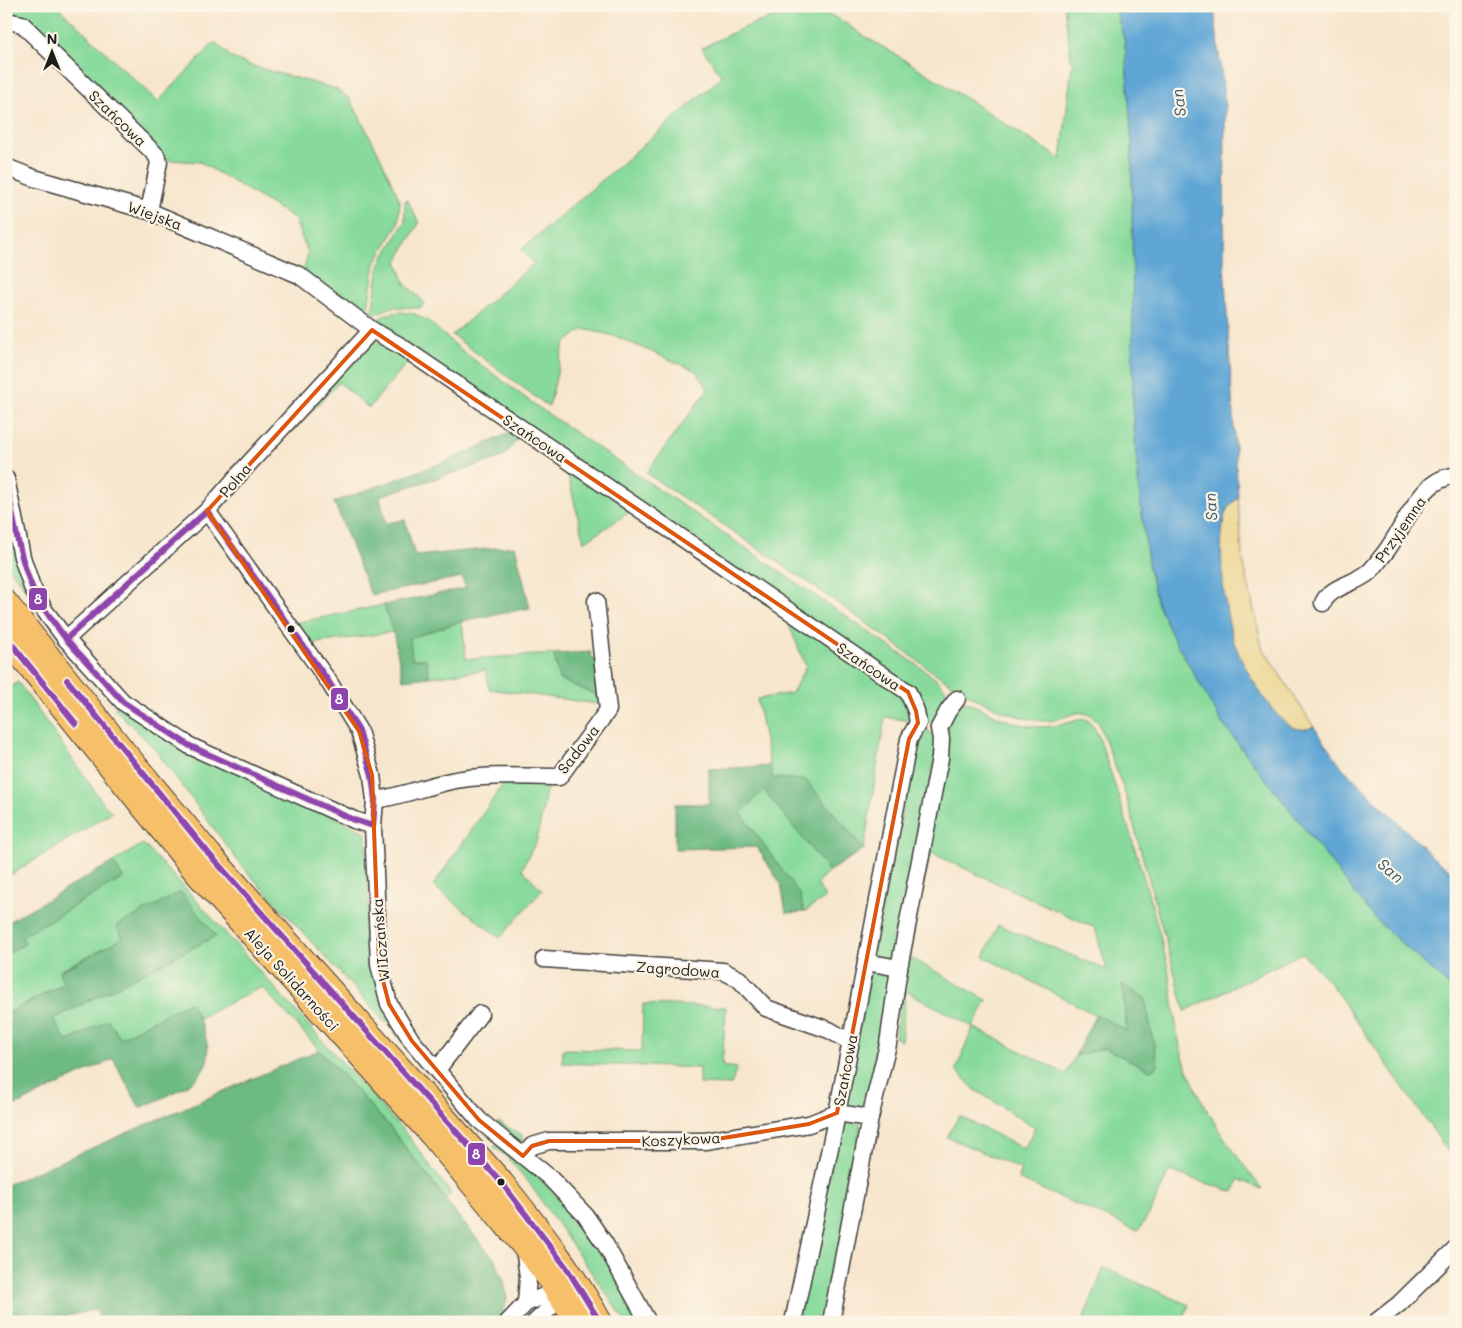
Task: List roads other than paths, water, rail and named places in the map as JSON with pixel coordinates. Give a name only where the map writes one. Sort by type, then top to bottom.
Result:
[{"type":"highway","name":"Aleja Solidarności","points":[[6,603],[124,752],[209,854],[462,1137],[543,1234],[567,1287],[577,1322]]},
{"type":"highway","name":"Aleja Solidarności","points":[[6,637],[196,872],[432,1135],[524,1248],[567,1287],[600,1322]]},
{"type":"street","name":"Szańcowa","points":[[6,21],[22,24],[156,155],[159,162],[149,211]]},
{"type":"street","name":"Wiejska","points":[[6,167],[34,178],[149,211],[299,275]]},
{"type":"street","name":"Szańcowa","points":[[299,275],[372,330],[399,345],[908,692],[916,711],[918,723],[909,739],[837,1113],[794,1322]]},
{"type":"street","name":"Polna","points":[[66,639],[208,511],[243,470],[372,330]]},
{"type":"street","name":"Przyjemna","points":[[1323,603],[1326,595],[1369,572],[1392,544],[1414,506],[1435,481],[1456,476]]},
{"type":"street","points":[[6,478],[22,557],[32,587],[45,611],[66,639],[123,702],[190,746],[354,820],[372,826]]},
{"type":"street","name":"WiIczańska","points":[[208,511],[348,711],[366,751],[375,800],[372,826],[379,965],[382,984],[389,1004],[412,1041],[479,1120],[562,1189],[590,1221],[606,1244],[648,1322]]},
{"type":"street","name":"Sadowa","points":[[375,800],[396,797],[459,779],[488,776],[559,777],[608,710],[596,601]]},
{"type":"street","points":[[831,1322],[870,1118],[888,1044],[899,968],[940,758],[941,739],[939,728],[957,699]]},
{"type":"street","points":[[918,723],[939,728]]},
{"type":"street","name":"Zagrodowa","points":[[544,959],[723,971],[739,979],[766,1008],[829,1030],[845,1039],[851,1040]]},
{"type":"street","points":[[866,962],[899,968]]},
{"type":"street","points":[[437,1070],[480,1014]]},
{"type":"street","points":[[837,1113],[870,1118]]},
{"type":"street","name":"Koszykowa","points":[[523,1156],[532,1146],[549,1141],[705,1141],[809,1124],[837,1113]]},
{"type":"street","points":[[524,1248],[528,1277],[526,1303]]},
{"type":"street","points":[[1376,1322],[1399,1304],[1456,1248]]},
{"type":"street","points":[[508,1322],[526,1303],[567,1287]]},
{"type":"street","points":[[541,1321],[567,1287]]},
{"type":"water","name":"San","points":[[1115,6],[1214,6],[1225,107],[1224,264],[1238,497],[1226,512],[1223,524],[1221,556],[1226,609],[1235,646],[1256,686],[1275,712],[1292,727],[1308,729],[1314,727],[1342,767],[1437,861],[1456,875],[1456,992],[1375,919],[1222,723],[1172,635],[1157,602],[1149,569],[1139,491],[1133,414],[1132,145],[1125,43]]}]
